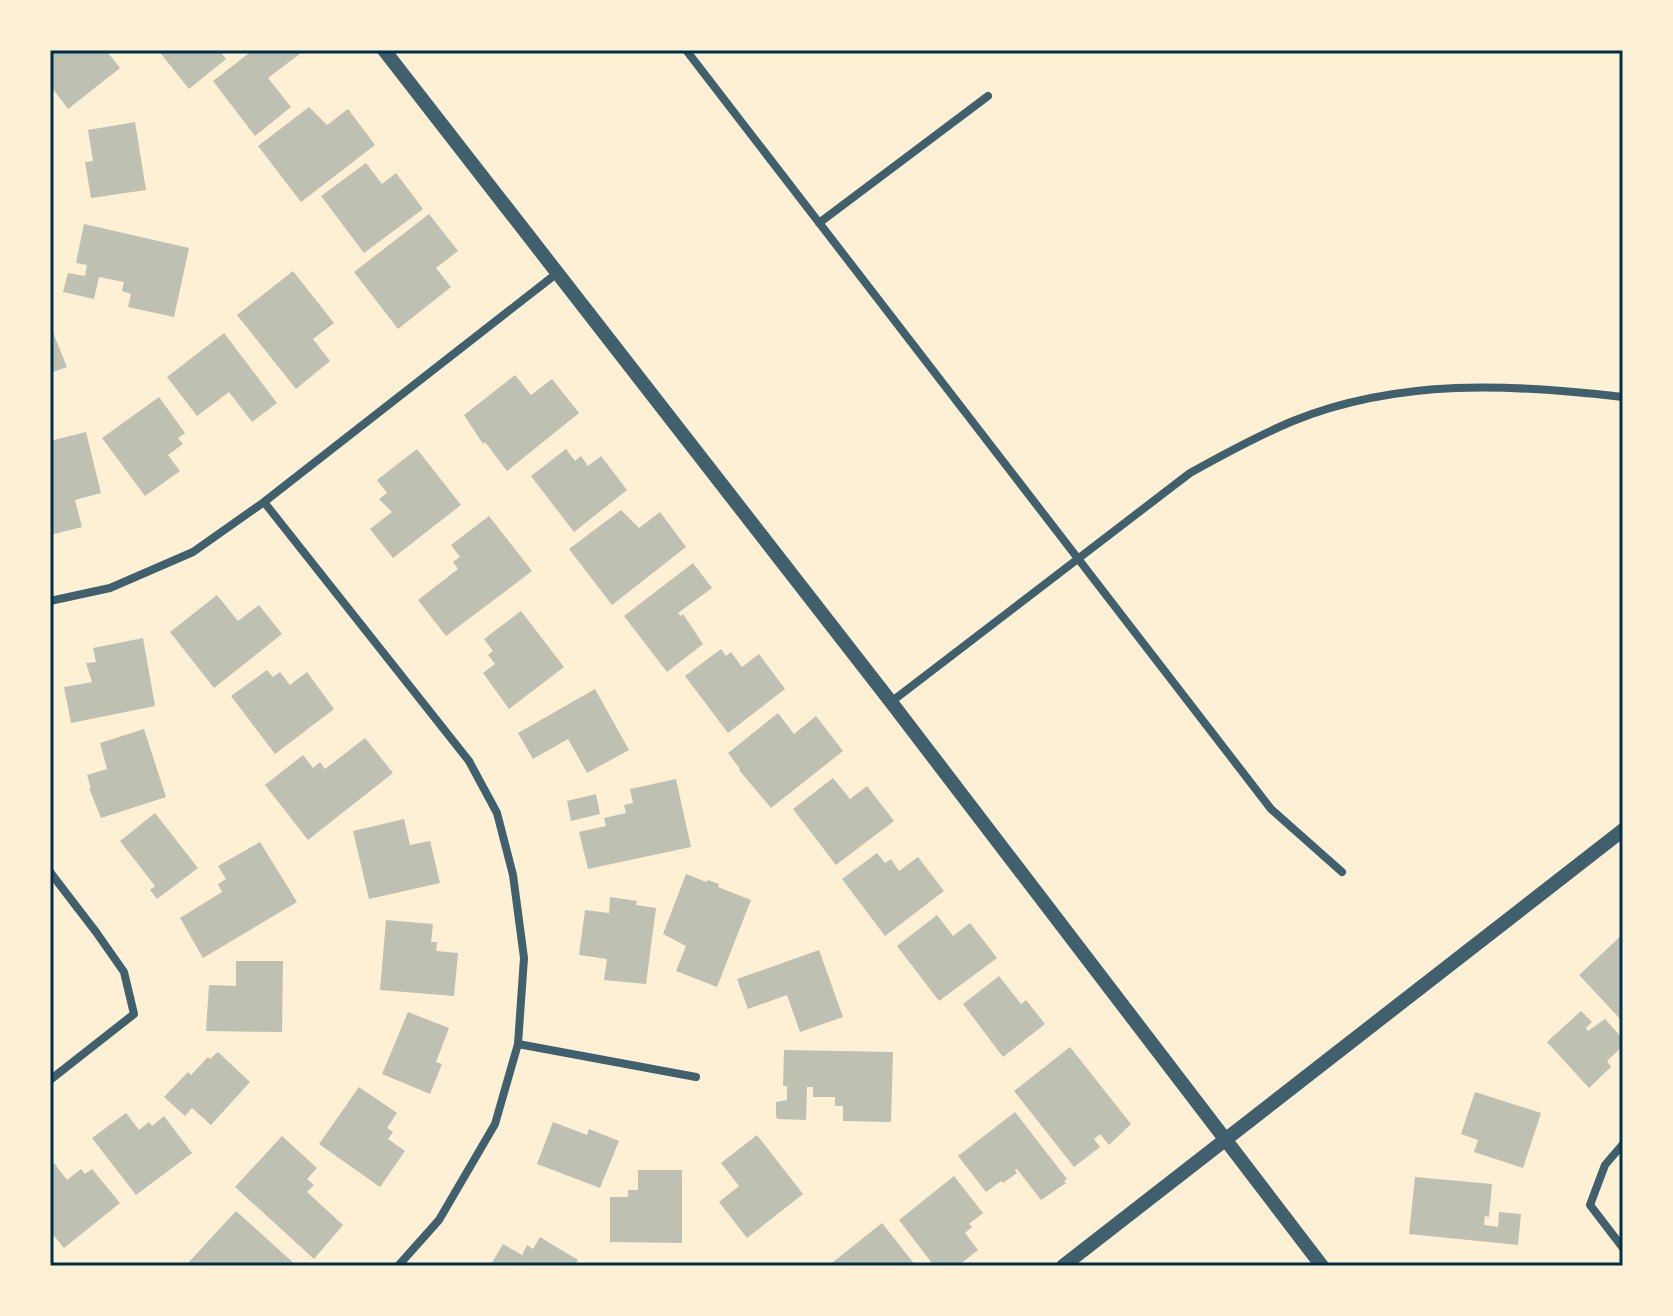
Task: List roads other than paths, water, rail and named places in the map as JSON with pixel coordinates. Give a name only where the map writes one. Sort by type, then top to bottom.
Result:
[{"type":"street","points":[[384,50],[891,702],[1322,1266]]},
{"type":"street","points":[[686,50],[1271,809],[1342,872]]},
{"type":"street","points":[[819,223],[988,96]]},
{"type":"street","points":[[50,601],[110,588],[193,552],[264,502],[556,274]]},
{"type":"street","points":[[891,702],[1190,473],[1296,420],[1359,400],[1480,385],[1558,389],[1623,397]]},
{"type":"street","points":[[264,502],[469,761],[497,813],[513,875],[524,958],[518,1044],[495,1124],[439,1220],[398,1266]]},
{"type":"street","points":[[1063,1266],[1623,830]]},
{"type":"street","points":[[50,872],[124,972],[134,1014],[50,1080]]},
{"type":"street","points":[[518,1044],[696,1077]]},
{"type":"street","points":[[1623,1144],[1605,1165],[1590,1205],[1623,1248]]}]
